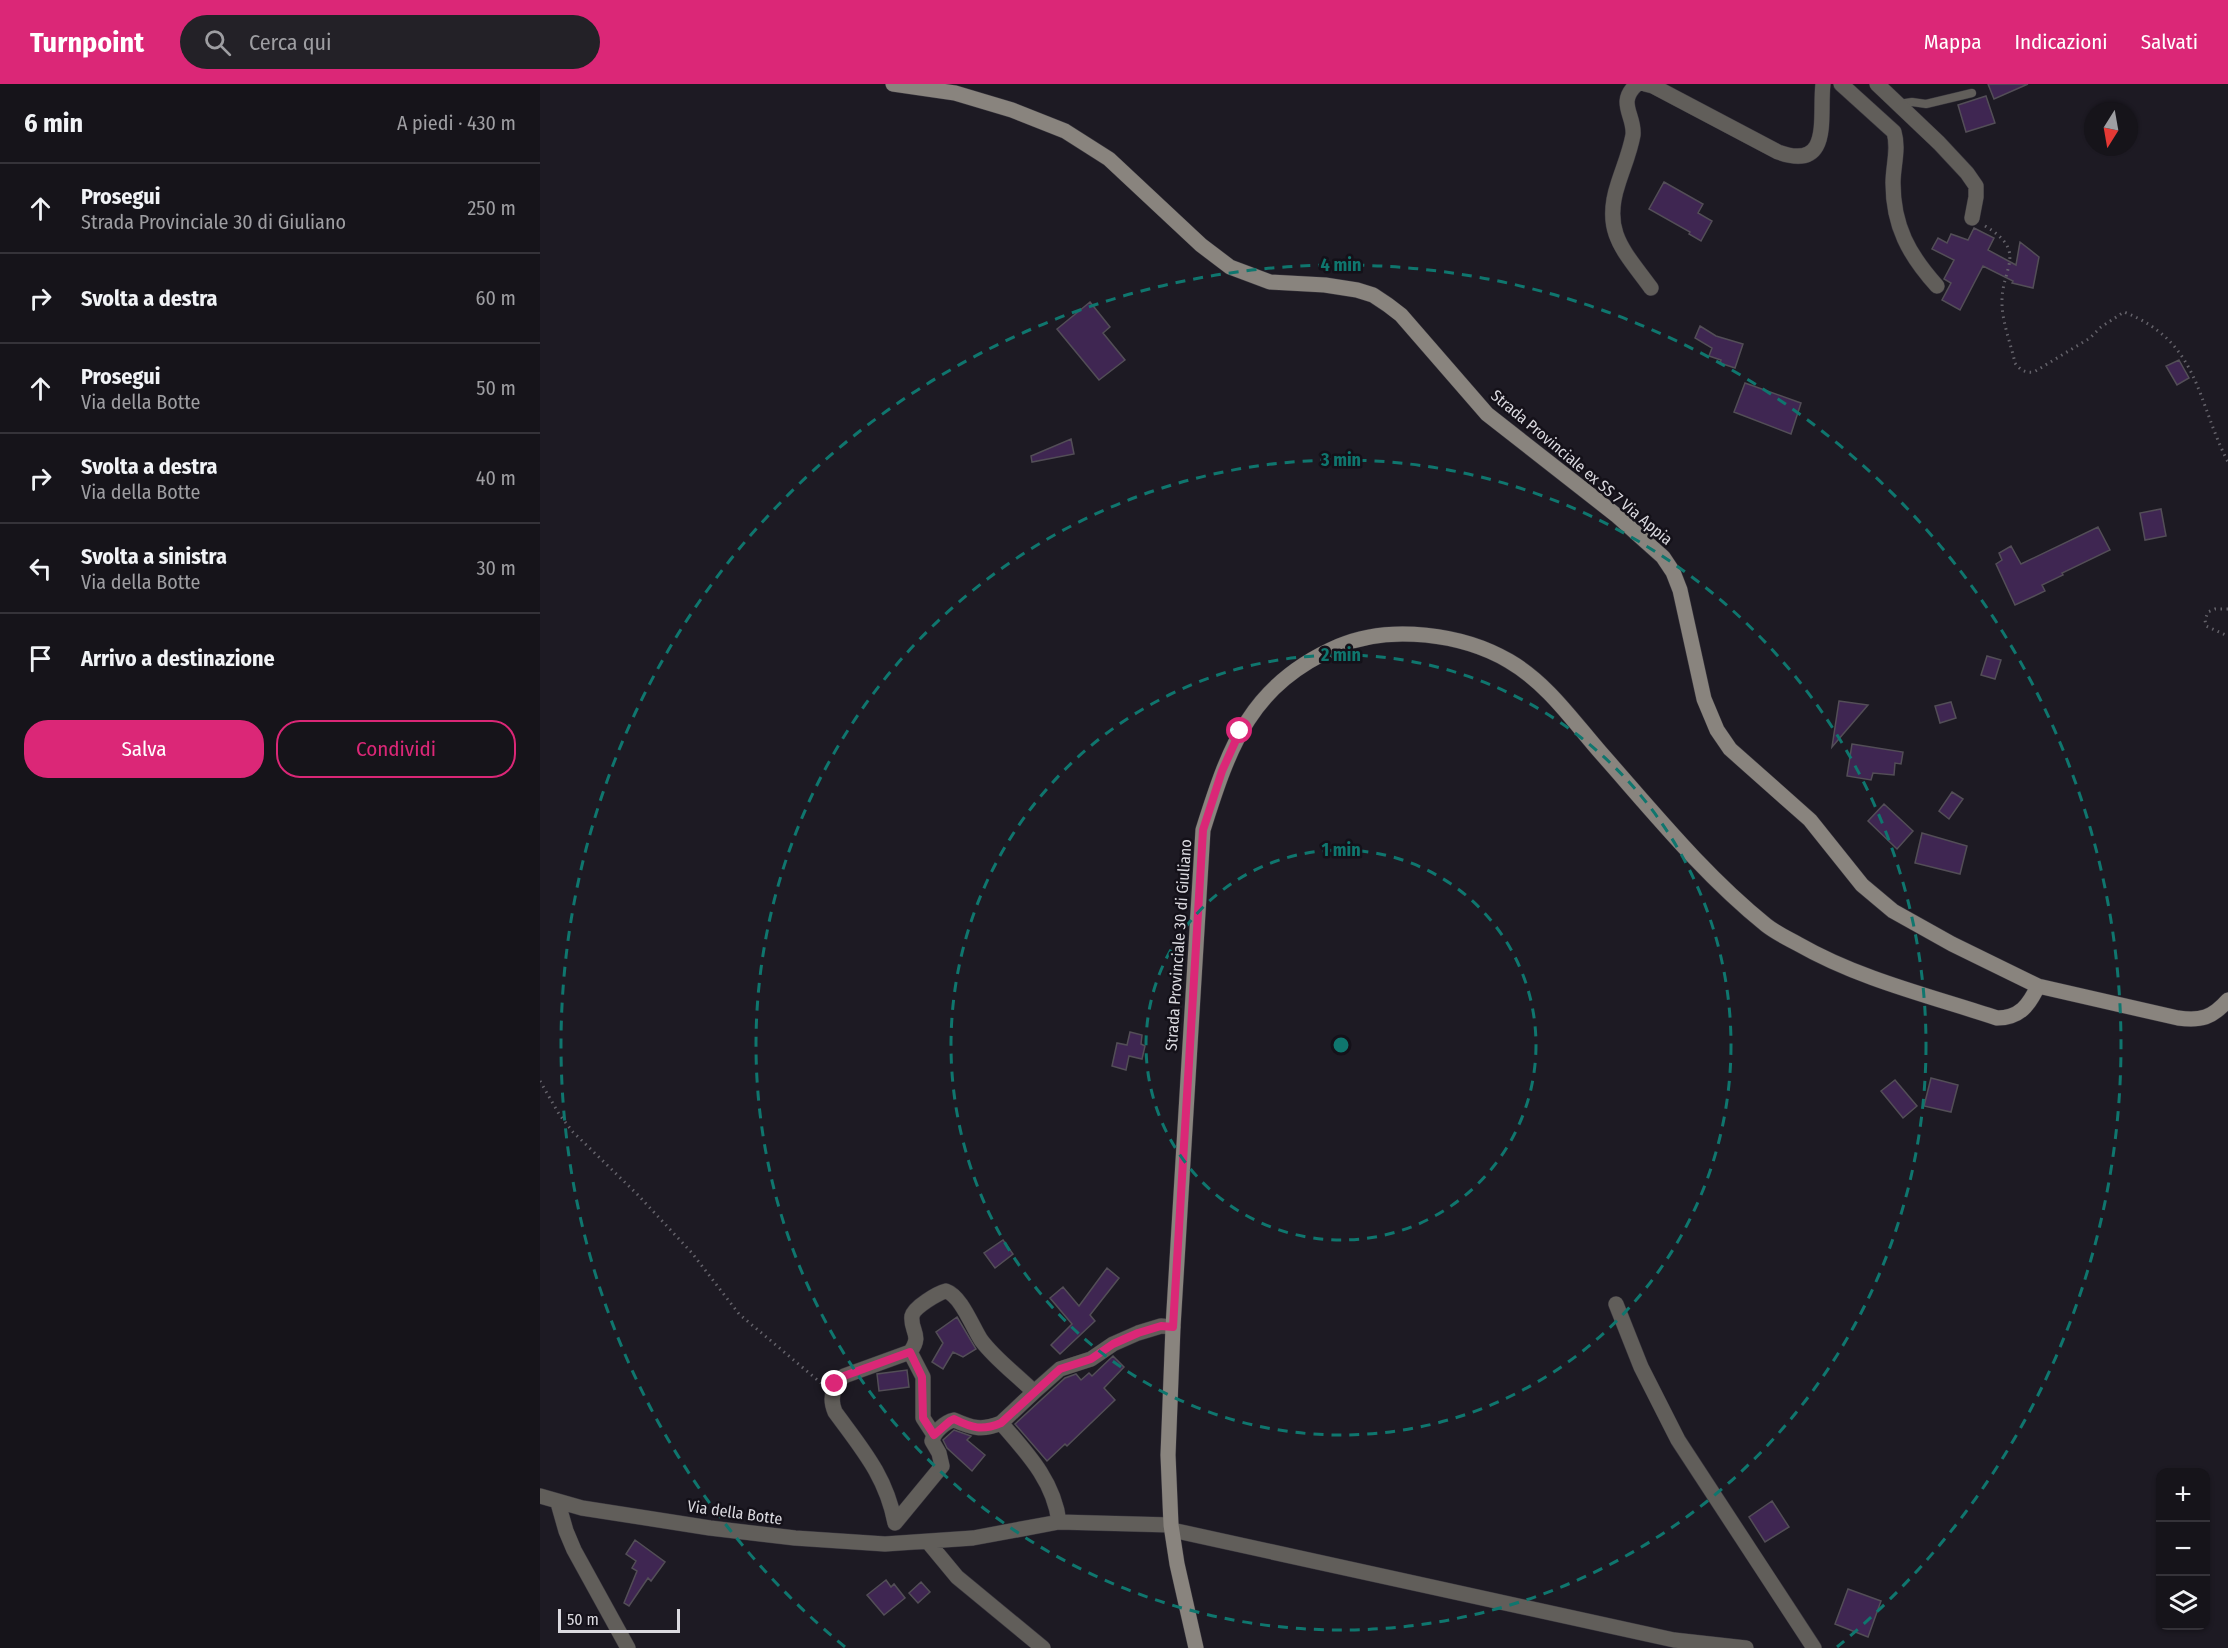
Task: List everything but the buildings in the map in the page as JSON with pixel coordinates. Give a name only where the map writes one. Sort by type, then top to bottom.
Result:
[{"type":"street","name":"Strada Provinciale ex SS 7 Via Appia","points":[[893,84],[955,93],[1012,110],[1065,132],[1109,159],[1201,245],[1230,267],[1270,282],[1325,285],[1357,290],[1373,295],[1401,315],[1487,414],[1616,514],[1663,557],[1673,572],[1680,590],[1704,699],[1717,730],[1730,749],[1810,820],[1862,885],[1893,911],[1952,944],[2038,986],[2178,1018],[2197,1020],[2218,1012],[2228,1000]]},
{"type":"street","points":[[1637,84],[1630,90],[1627,98],[1627,110],[1633,131],[1612,201],[1612,223],[1616,238],[1651,288]]},
{"type":"street","points":[[1645,84],[1653,86],[1778,152],[1800,157],[1816,149],[1820,140],[1823,84]]},
{"type":"street","points":[[1841,84],[1894,132],[1896,142],[1893,183],[1896,217],[1918,265],[1937,286]]},
{"type":"street","points":[[1877,84],[1939,142],[1976,186],[1972,218]]},
{"type":"street","name":"Strada Provinciale 30 di Giuliano","points":[[1196,1648],[1177,1564],[1172,1527],[1168,1455],[1173,1327],[1203,830],[1222,771],[1240,731],[1258,704],[1283,678],[1315,656],[1354,639],[1387,634],[1466,641],[1510,662],[1547,690],[1720,885],[1769,927],[1816,955],[1860,974],[1997,1018],[2015,1016],[2028,1007],[2038,986]]},
{"type":"street","points":[[1035,1392],[981,1340],[956,1298],[946,1291],[939,1293],[915,1310],[912,1316],[917,1337],[910,1352],[844,1376],[835,1384],[832,1403],[835,1412],[879,1472],[895,1523],[942,1466],[939,1453],[932,1442],[934,1435],[950,1421],[954,1419],[972,1428],[1001,1423],[1035,1392],[1060,1369],[1091,1359],[1113,1344],[1138,1333],[1161,1326],[1173,1327]]},
{"type":"street","points":[[1616,1304],[1641,1367],[1678,1440],[1814,1648]]},
{"type":"street","points":[[910,1352],[922,1377],[923,1418],[934,1435]]},
{"type":"street","points":[[1001,1423],[1035,1462],[1052,1491],[1059,1522]]},
{"type":"street","name":"Via della Botte","points":[[540,1496],[582,1509],[710,1528],[795,1538],[892,1544],[973,1538],[1059,1522],[1172,1527],[1674,1640],[1746,1648]]},
{"type":"street","points":[[558,1503],[574,1550],[628,1648]]},
{"type":"street","points":[[928,1542],[957,1577],[1043,1648]]},
{"type":"lane","points":[[1899,104],[1912,102],[1926,104],[1972,93]]},
{"type":"path","points":[[1972,218],[1998,233],[2009,250],[2010,260],[2002,303],[2014,363],[2019,369],[2027,373],[2034,372],[2090,338],[2101,327],[2124,312],[2145,320],[2171,342],[2192,370],[2206,402],[2216,437],[2228,462]]},
{"type":"path","points":[[2228,609],[2215,609],[2208,612],[2205,620],[2206,626],[2228,636]]},
{"type":"path","points":[[540,1081],[559,1114],[573,1132],[637,1194],[692,1253],[739,1314],[833,1393]]},
{"type":"route","points":[[835,1384],[844,1376],[910,1352],[922,1377],[923,1418],[934,1435],[954,1419],[972,1428],[995,1425],[1001,1423],[1060,1369],[1091,1359],[1113,1344],[1138,1333],[1161,1326],[1173,1327],[1203,830],[1222,771],[1240,731]]}]
